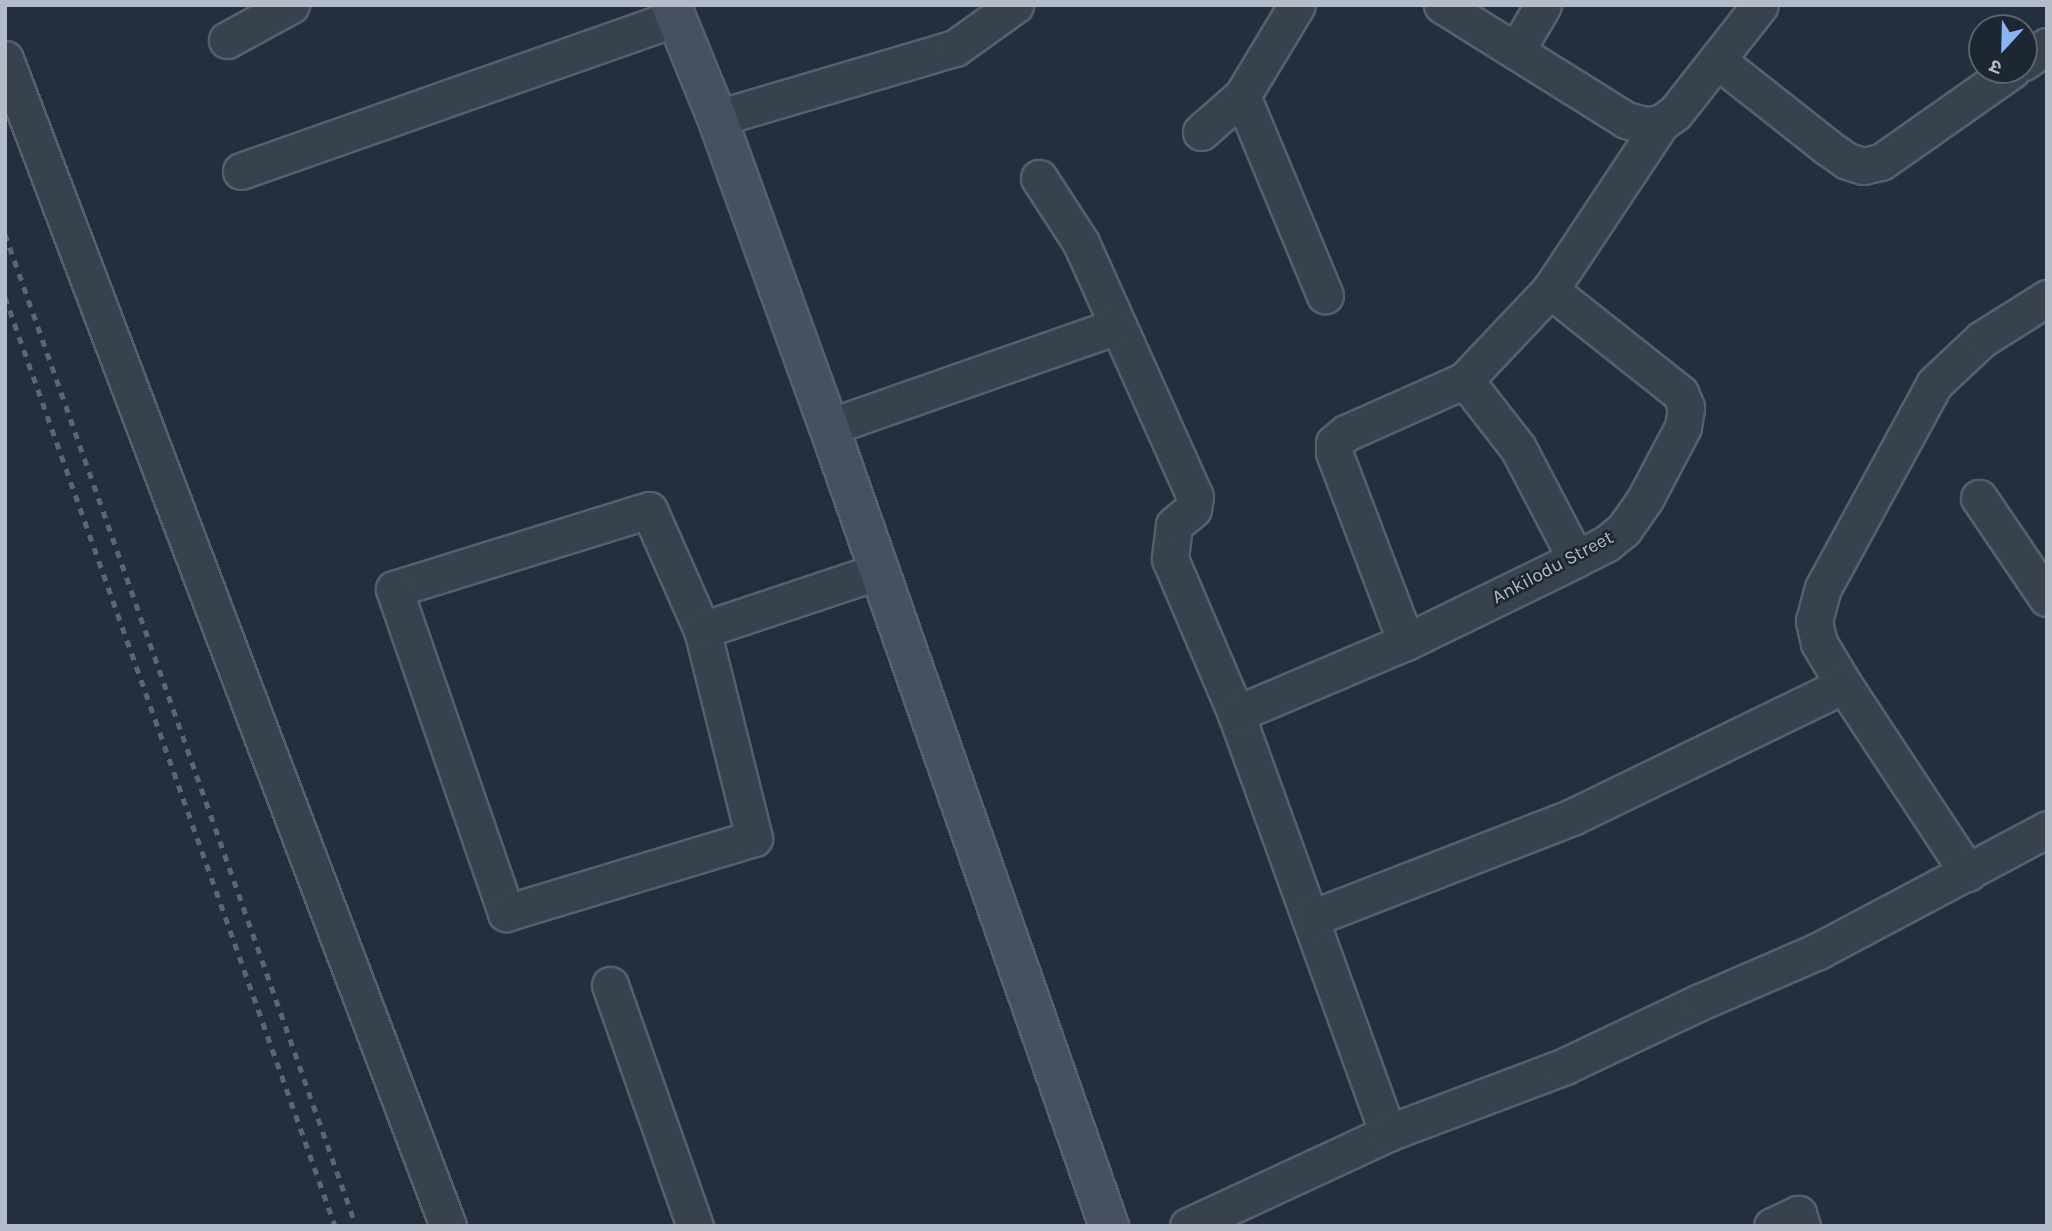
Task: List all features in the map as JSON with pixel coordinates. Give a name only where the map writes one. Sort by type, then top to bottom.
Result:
[{"type":"street","points":[[227,40],[291,5]]},
{"type":"street","points":[[717,118],[955,48],[981,16],[1015,5]]},
{"type":"street","points":[[1201,132],[1242,96],[1297,5]]},
{"type":"street","points":[[1442,5],[1626,120],[1645,125],[1661,123]]},
{"type":"street","points":[[1516,51],[1543,5]]},
{"type":"street","points":[[1406,642],[1335,452],[1334,443],[1346,433],[1465,380],[1550,290],[1661,123],[1675,113],[1760,5]]},
{"type":"street","points":[[242,171],[674,12],[717,118],[829,427],[1109,1226]]},
{"type":"street","points":[[5,59],[447,1226]]},
{"type":"street","points":[[1717,60],[1847,161],[1863,166],[1881,162],[1992,84]]},
{"type":"street","points":[[1242,96],[1325,295]]},
{"type":"street","points":[[1040,178],[1081,243],[1195,497],[1193,509],[1174,525],[1170,559],[1236,714],[1388,1133]]},
{"type":"street","name":"Ankilodu Street","points":[[1236,714],[1406,642],[1607,543],[1624,529],[1645,499],[1683,428],[1686,407],[1680,393],[1550,290]]},
{"type":"street","points":[[1968,873],[1844,685],[1819,643],[1814,621],[1823,588],[1934,384],[1982,339],[2047,298]]},
{"type":"street","points":[[829,427],[1118,326]]},
{"type":"street","points":[[1465,380],[1518,448],[1576,559]]},
{"type":"street","points":[[1979,498],[2047,598]]},
{"type":"street","points":[[649,510],[702,630],[754,838],[506,913],[394,589],[649,510]]},
{"type":"street","points":[[702,630],[879,571]]},
{"type":"street","points":[[1312,918],[1572,817],[1844,685]]},
{"type":"street","points":[[1188,1226],[1388,1133],[1566,1066],[1700,1002],[1818,951],[2047,829]]},
{"type":"street","points":[[610,985],[695,1226]]},
{"type":"street","points":[[1772,1226],[1798,1214],[1802,1226]]},
{"type":"railway","points":[[5,234],[356,1226]]},
{"type":"railway","points":[[5,297],[335,1226]]}]
